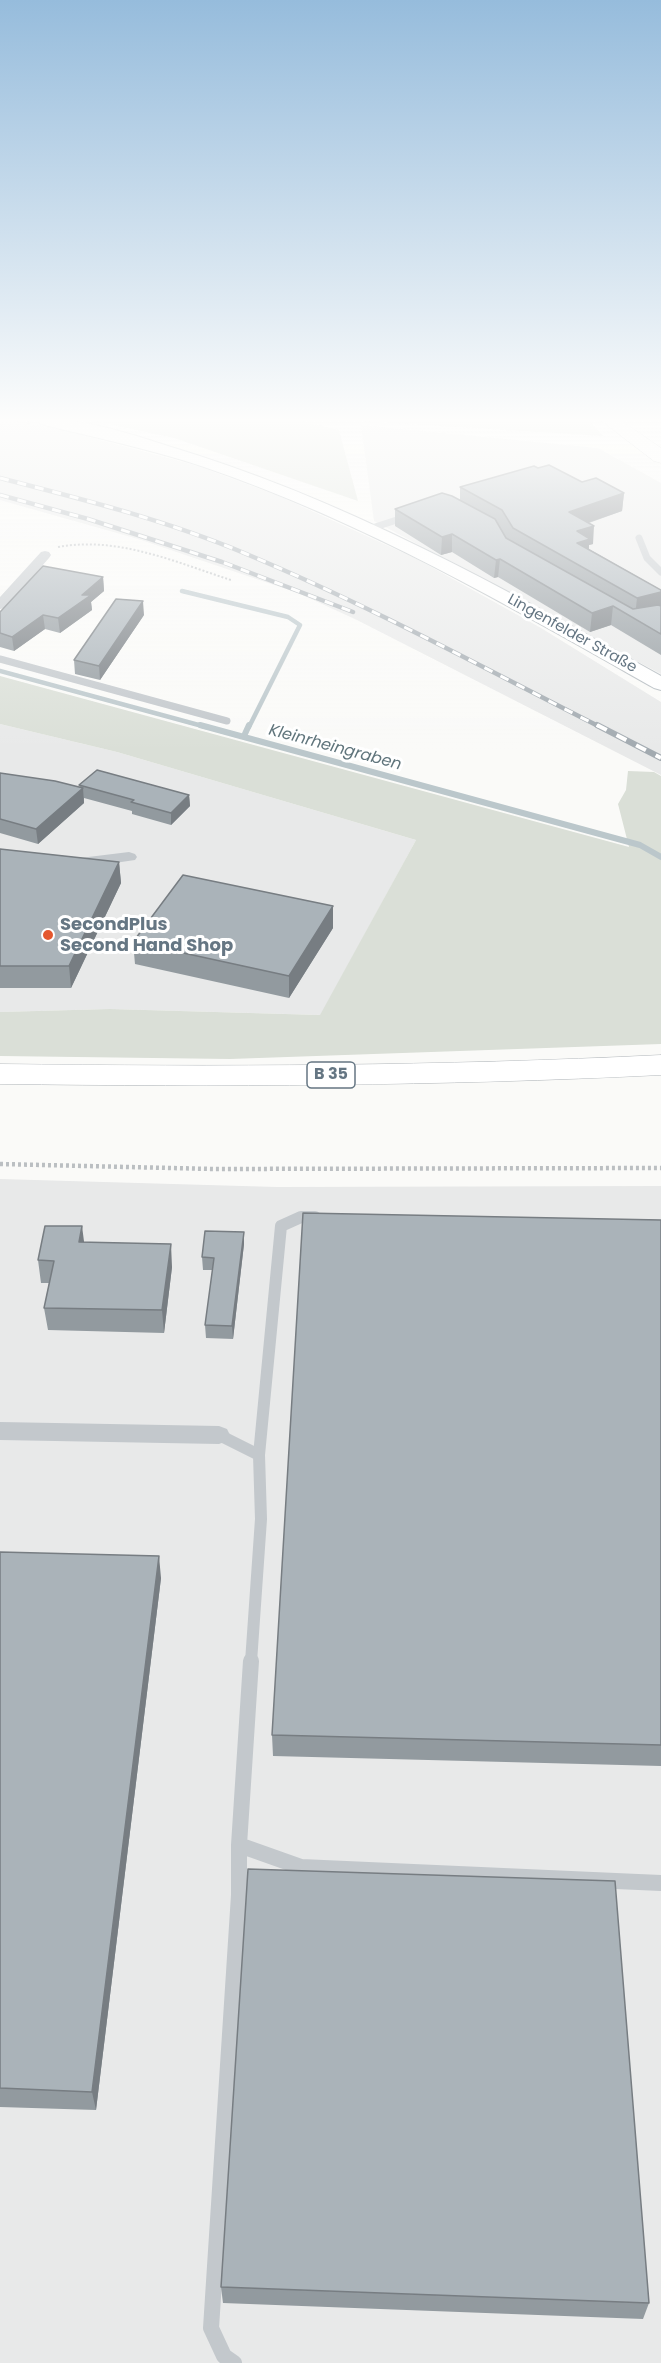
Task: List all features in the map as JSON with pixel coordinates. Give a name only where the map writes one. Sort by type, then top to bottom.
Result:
[{"type":"highway","name":"B 35","points":[[0,1074],[345,1075],[542,1071],[661,1065]]},
{"type":"highway","name":"B 35","points":[[0,1096],[364,1096],[661,1087]]},
{"type":"main road","name":"Lingenfelder Straße","points":[[379,531],[458,571],[661,684]]},
{"type":"street","points":[[0,605],[45,555]]},
{"type":"street","points":[[68,862],[79,863],[129,857]]},
{"type":"street","points":[[0,1431],[219,1435]]},
{"type":"lane","points":[[639,538],[647,558],[661,572]]},
{"type":"lane","points":[[0,659],[227,721]]},
{"type":"lane","points":[[234,2363],[225,2356],[211,2328],[239,1894],[239,1845],[261,1519],[259,1455],[281,1226],[301,1217],[324,1217]]},
{"type":"lane","points":[[219,1435],[259,1455]]},
{"type":"lane","points":[[239,1845],[301,1867],[661,1883]]},
{"type":"path","points":[[45,555],[50,549],[67,544],[101,543],[123,547],[231,580]]},
{"type":"path","points":[[0,1164],[213,1169],[661,1168]]},
{"type":"shaded area","points":[[111,531],[356,531],[417,559],[541,628],[661,702],[661,775],[357,620],[298,593]]},
{"type":"shaded area","points":[[393,531],[661,531],[661,674]]},
{"type":"shaded area","points":[[0,676],[629,847],[618,804],[626,790],[628,771],[654,772],[661,776],[661,1044],[230,1059],[0,1056],[0,1012],[110,1009],[320,1015],[416,840],[117,752],[0,724]]},
{"type":"shaded area","points":[[0,724],[117,752],[416,840],[321,1015],[110,1009],[0,1012]]},
{"type":"shaded area","points":[[0,1179],[277,1187],[661,1186],[661,2363],[0,2363]]},
{"type":"building","points":[[432,531],[502,531],[506,538],[633,609],[661,606],[661,634],[613,606],[592,613],[500,559],[496,560],[452,534],[442,537]]},
{"type":"building","points":[[519,531],[577,531],[590,539],[577,543],[661,590],[661,592],[637,598]]},
{"type":"building","points":[[43,566],[103,577],[82,595],[91,595],[58,618],[43,615],[12,637],[0,633],[0,612]]},
{"type":"building","points":[[116,599],[143,601],[99,666],[74,660]]},
{"type":"building","points":[[97,770],[189,795],[171,813],[79,785]]},
{"type":"building","points":[[0,773],[55,781],[83,788],[36,829],[0,819]]},
{"type":"building","name":"SecondPlus Second Hand Shop","points":[[0,849],[119,862],[69,966],[0,966]]},
{"type":"building","points":[[183,875],[333,906],[289,976],[133,942]]},
{"type":"building","points":[[303,1213],[661,1220],[661,1745],[272,1735]]},
{"type":"building","points":[[45,1226],[82,1226],[79,1242],[171,1244],[162,1310],[44,1308],[54,1261],[38,1260]]},
{"type":"building","points":[[205,1231],[244,1232],[232,1326],[205,1325],[214,1258],[202,1257]]},
{"type":"building","points":[[0,1552],[159,1556],[92,2092],[0,2088]]},
{"type":"building","points":[[248,1869],[615,1881],[649,2303],[221,2287]]},
{"type":"waterway","points":[[182,591],[288,617],[300,625],[249,727]]},
{"type":"waterway","name":"Kleinrheingraben","points":[[0,671],[206,727]]},
{"type":"waterway","name":"Kleinrheingraben","points":[[200,725],[640,845],[661,857]]},
{"type":"waterway","points":[[244,736],[249,725]]},
{"type":"railway","points":[[126,531],[222,562],[353,612]]},
{"type":"railway","points":[[186,531],[244,553],[379,615],[600,727]]},
{"type":"railway","points":[[597,725],[661,758]]},
{"type":"place","name":"SecondPlus Second Hand Shop","points":[[48,935]]}]
